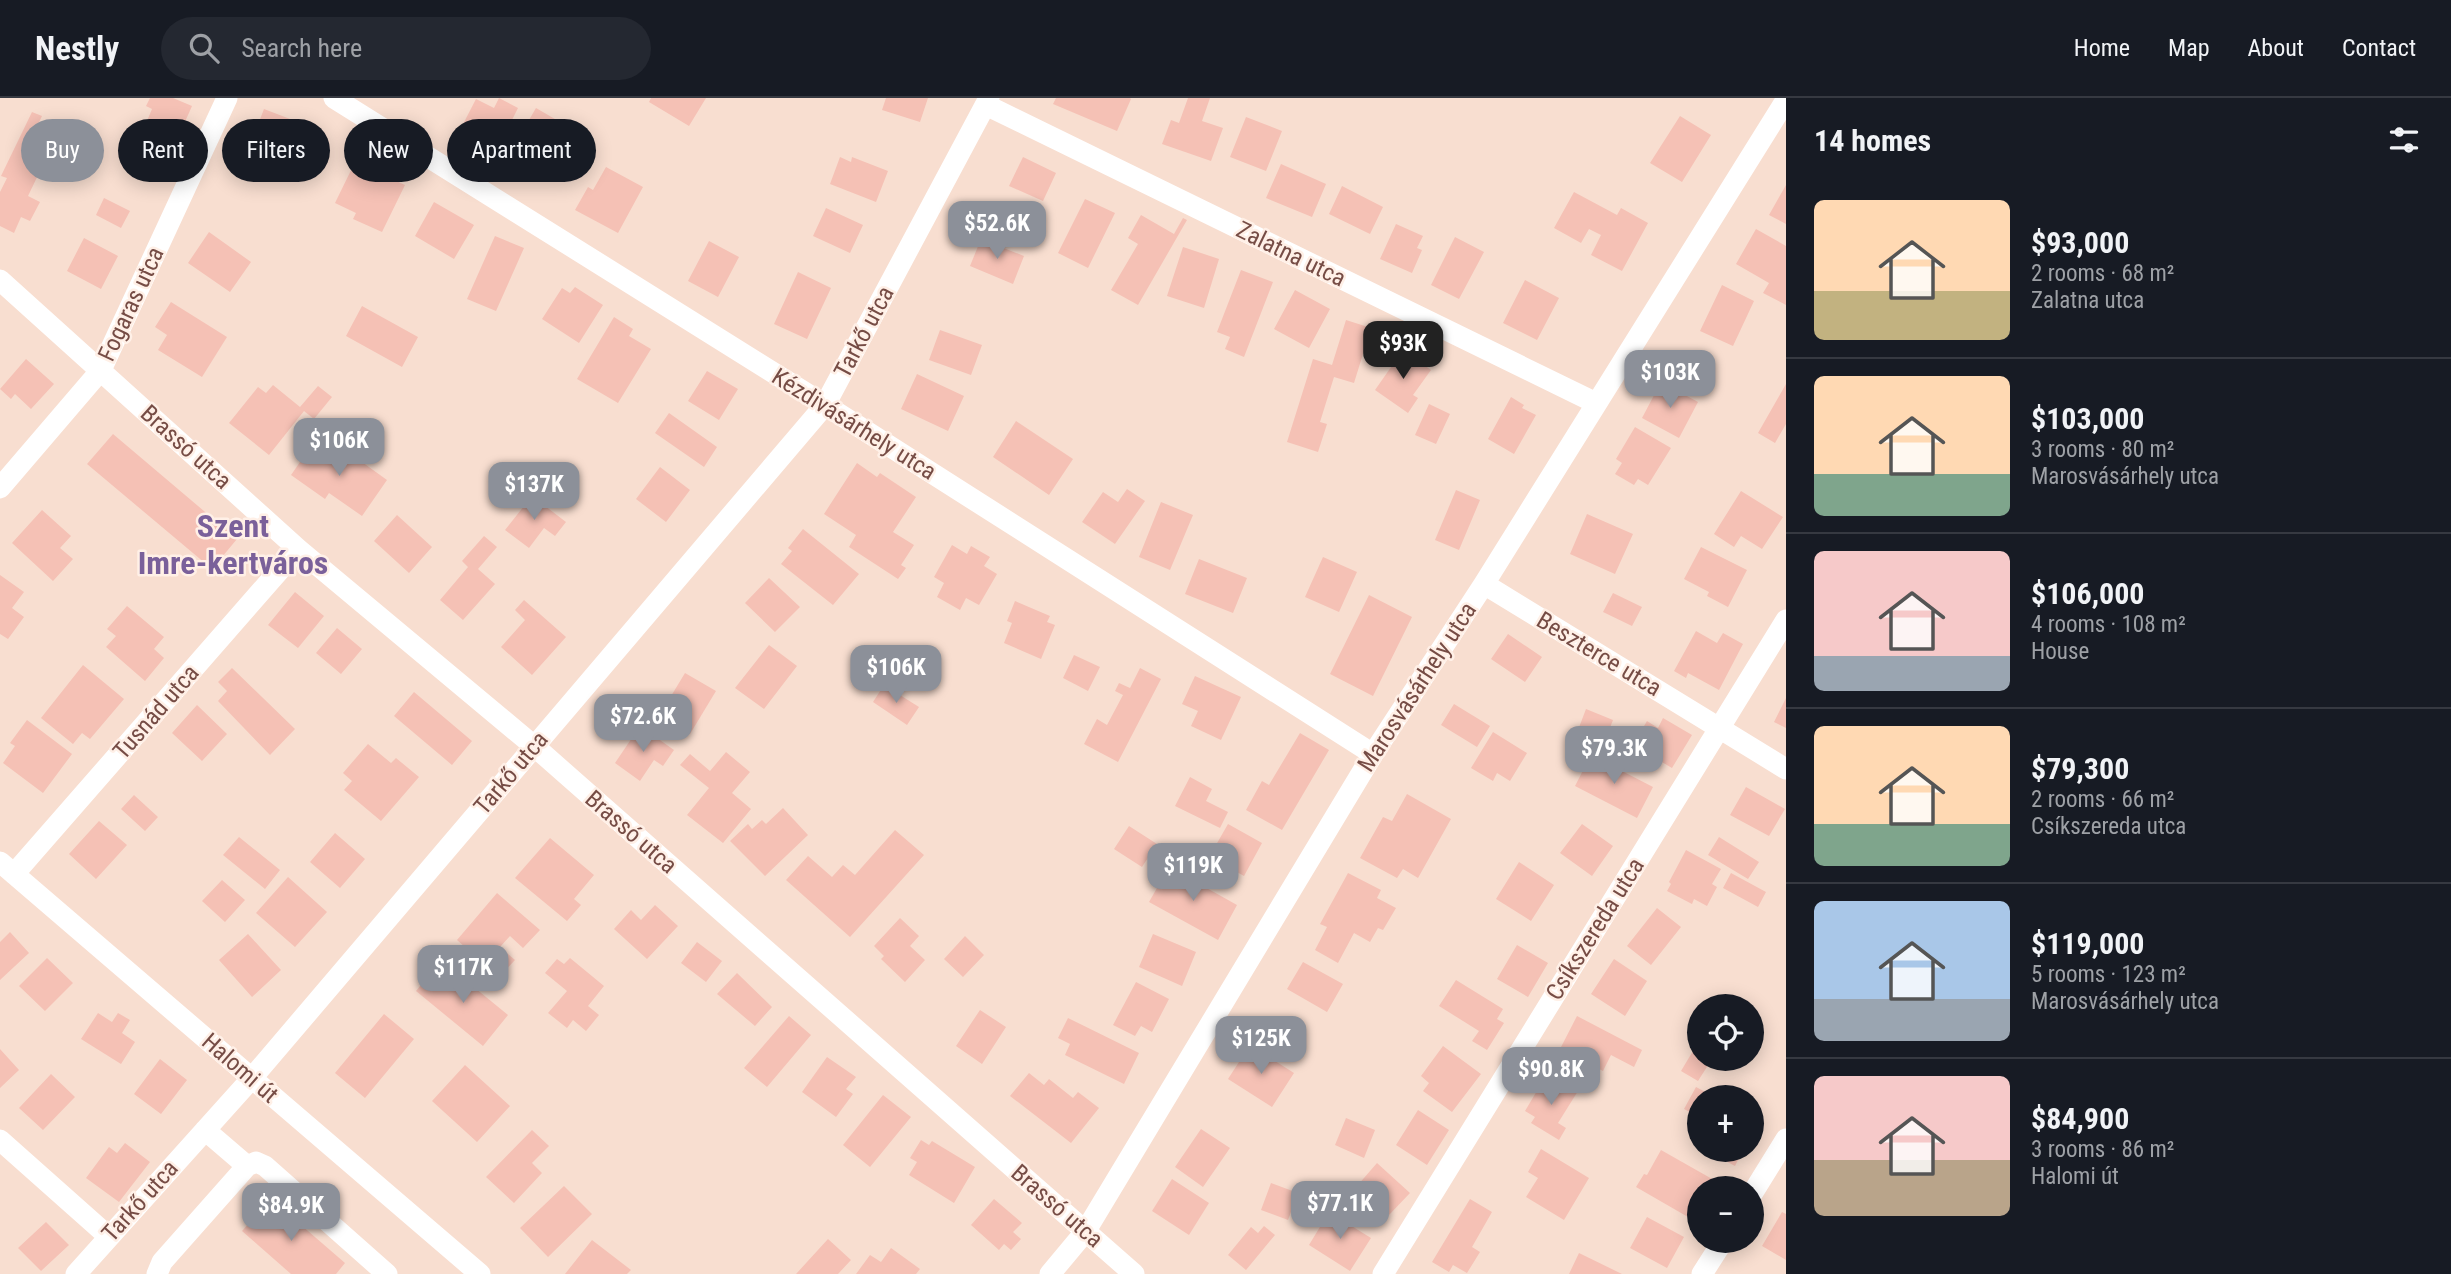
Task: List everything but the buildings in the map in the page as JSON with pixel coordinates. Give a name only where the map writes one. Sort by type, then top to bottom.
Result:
[{"type":"street","name":"Fogaras utca","points":[[0,488],[101,370],[227,98]]},
{"type":"street","name":"Kézdivásárhely utca","points":[[334,98],[825,405],[1373,754]]},
{"type":"street","name":"Marosvásárhely utca","points":[[1049,1274],[1085,1232],[1373,754],[1484,584],[1786,100]]},
{"type":"street","name":"Tarkő utca","points":[[76,1274],[253,1078],[825,405],[988,101]]},
{"type":"street","name":"Zalatna utca","points":[[988,101],[1595,403]]},
{"type":"street","name":"Brassó utca","points":[[0,280],[298,549],[534,746],[1134,1274]]},
{"type":"street","name":"Tusnád utca","points":[[7,868],[298,549]]},
{"type":"street","name":"Beszterce utca","points":[[1484,584],[1786,769]]},
{"type":"street","name":"Csíkszereda utca","points":[[1383,1274],[1786,620]]},
{"type":"street","name":"Halomi út","points":[[7,868],[480,1274]]},
{"type":"street","points":[[205,1130],[247,1166]]},
{"type":"street","points":[[1763,1176],[1786,1139]]},
{"type":"street","points":[[0,1140],[108,1236]]},
{"type":"street","points":[[157,1274],[162,1262],[247,1166],[256,1162],[264,1166],[387,1274]]},
{"type":"street","points":[[1702,1274],[1715,1253]]},
{"type":"shaded area","points":[[0,98],[1786,98],[1786,1274],[0,1274]]},
{"type":"district","name":"Szent Imre-kertváros","points":[[233,544]]}]
